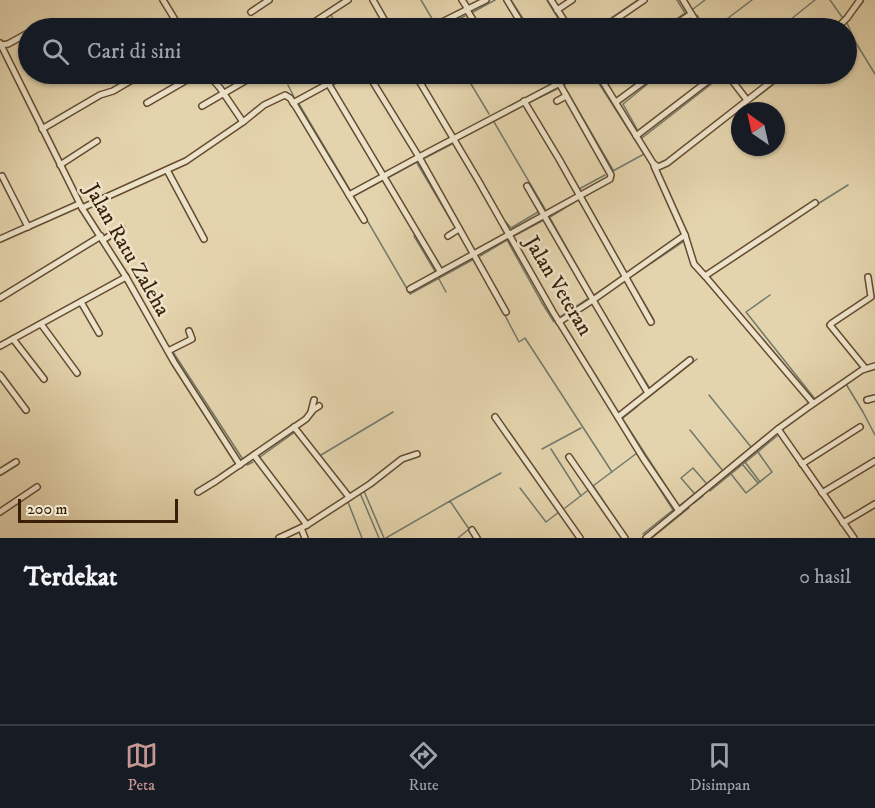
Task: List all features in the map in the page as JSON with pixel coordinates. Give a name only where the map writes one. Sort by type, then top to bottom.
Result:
[{"type":"street","points":[[163,0],[174,18]]},
{"type":"street","points":[[250,12],[269,0]]},
{"type":"street","points":[[320,18],[348,0]]},
{"type":"street","points":[[373,0],[383,18]]},
{"type":"street","points":[[462,0],[472,18]]},
{"type":"street","points":[[449,18],[486,0]]},
{"type":"street","points":[[507,0],[518,18]]},
{"type":"street","points":[[551,0],[562,18]]},
{"type":"street","points":[[557,10],[572,0]]},
{"type":"street","points":[[618,18],[644,0]]},
{"type":"street","points":[[683,0],[694,18]]},
{"type":"street","points":[[847,18],[860,0]]},
{"type":"street","points":[[686,18],[692,14]]},
{"type":"street","points":[[1,48],[18,38]]},
{"type":"street","name":"Jalan Ratu Zaleha","points":[[1,48],[18,82]]},
{"type":"street","name":"Jalan Ratu Zaleha","points":[[19,84],[80,206],[102,238],[168,351],[240,465]]},
{"type":"street","points":[[42,129],[100,95],[125,84]]},
{"type":"street","points":[[147,103],[180,84]]},
{"type":"street","points":[[216,84],[243,122]]},
{"type":"street","points":[[201,106],[239,84]]},
{"type":"street","points":[[293,103],[326,84]]},
{"type":"street","points":[[329,84],[440,271]]},
{"type":"street","points":[[374,84],[419,157],[507,312]]},
{"type":"street","name":"Jalan Veteran","points":[[421,84],[559,322],[679,511]]},
{"type":"street","points":[[349,195],[556,84]]},
{"type":"street","points":[[410,289],[609,179],[611,175],[559,84]]},
{"type":"street","points":[[604,84],[656,166],[685,235],[694,264],[813,403]]},
{"type":"street","points":[[616,102],[640,84]]},
{"type":"street","points":[[636,136],[704,84]]},
{"type":"street","points":[[735,84],[747,100]]},
{"type":"street","points":[[656,166],[667,163],[768,84]]},
{"type":"street","points":[[0,240],[186,161],[264,105],[283,96],[287,96],[293,103],[364,220]]},
{"type":"street","points":[[557,101],[566,96]]},
{"type":"street","points":[[524,101],[651,322]]},
{"type":"street","points":[[60,165],[97,141]]},
{"type":"street","points":[[167,170],[204,239]]},
{"type":"street","points":[[2,176],[28,227]]},
{"type":"street","points":[[527,186],[648,393]]},
{"type":"street","points":[[705,276],[815,203]]},
{"type":"street","points":[[0,298],[122,228]]},
{"type":"street","points":[[448,236],[459,229]]},
{"type":"street","points":[[559,322],[685,235]]},
{"type":"street","points":[[0,346],[126,277]]},
{"type":"street","points":[[865,368],[830,326],[871,297],[868,278]]},
{"type":"street","points":[[81,302],[99,333]]},
{"type":"street","points":[[41,324],[77,373]]},
{"type":"street","points":[[168,351],[192,339],[189,331]]},
{"type":"street","points":[[13,339],[44,379]]},
{"type":"street","points":[[618,417],[690,360]]},
{"type":"street","points":[[647,538],[778,429],[865,368],[875,366]]},
{"type":"street","points":[[0,375],[26,410]]},
{"type":"street","points":[[867,400],[875,398]]},
{"type":"street","points":[[311,414],[314,400]]},
{"type":"street","points":[[198,492],[294,427],[319,406]]},
{"type":"street","points":[[495,417],[580,538]]},
{"type":"street","points":[[294,427],[349,497]]},
{"type":"street","points":[[802,464],[860,428]]},
{"type":"street","points":[[778,429],[854,538]]},
{"type":"street","points":[[279,538],[304,527],[370,484],[402,459],[417,454]]},
{"type":"street","points":[[254,455],[302,517],[305,538]]},
{"type":"street","points":[[569,457],[625,538]]},
{"type":"street","points":[[822,493],[875,461]]},
{"type":"street","points":[[0,472],[16,462]]},
{"type":"street","points":[[0,512],[37,487]]},
{"type":"street","points":[[843,523],[875,504]]},
{"type":"street","points":[[471,530],[477,538]]},
{"type":"waterway","points":[[421,0],[432,18]]},
{"type":"waterway","points":[[473,12],[495,0]]},
{"type":"waterway","points":[[511,0],[523,18]]},
{"type":"waterway","points":[[547,0],[558,18]]},
{"type":"waterway","points":[[611,18],[638,0]]},
{"type":"waterway","points":[[677,0],[685,13]]},
{"type":"waterway","points":[[693,9],[705,0]]},
{"type":"waterway","points":[[728,18],[752,0]]},
{"type":"waterway","points":[[792,18],[815,0]]},
{"type":"waterway","points":[[830,0],[842,17]]},
{"type":"waterway","points":[[850,18],[863,2]]},
{"type":"waterway","points":[[678,18],[685,13]]},
{"type":"waterway","points":[[461,18],[465,16]]},
{"type":"waterway","points":[[857,45],[875,74]]},
{"type":"waterway","points":[[471,84],[489,114]]},
{"type":"waterway","points":[[599,84],[644,154],[613,171]]},
{"type":"waterway","points":[[637,129],[623,104],[648,84]]},
{"type":"waterway","points":[[642,137],[711,84]]},
{"type":"waterway","points":[[756,98],[774,84]]},
{"type":"waterway","points":[[288,85],[294,97]]},
{"type":"waterway","points":[[528,103],[557,89]]},
{"type":"waterway","points":[[567,91],[613,170]]},
{"type":"waterway","points":[[528,103],[549,137]]},
{"type":"waterway","points":[[299,104],[350,190]]},
{"type":"waterway","points":[[459,139],[522,106]]},
{"type":"waterway","points":[[494,122],[545,209]]},
{"type":"waterway","points":[[425,158],[452,144]]},
{"type":"waterway","points":[[354,196],[417,162]]},
{"type":"waterway","points":[[417,163],[453,224]]},
{"type":"waterway","points":[[571,174],[579,189]]},
{"type":"waterway","points":[[579,189],[605,175]]},
{"type":"waterway","points":[[816,205],[848,185]]},
{"type":"waterway","points":[[353,196],[410,294],[474,259]]},
{"type":"waterway","points":[[584,197],[626,272]]},
{"type":"waterway","points":[[550,217],[576,201]]},
{"type":"waterway","points":[[505,221],[511,228],[538,212]]},
{"type":"waterway","points":[[549,216],[593,295]]},
{"type":"waterway","points":[[514,236],[542,221]]},
{"type":"waterway","points":[[414,236],[436,273]]},
{"type":"waterway","points":[[507,240],[554,322]]},
{"type":"waterway","points":[[480,256],[507,240]]},
{"type":"waterway","points":[[629,278],[686,240]]},
{"type":"waterway","points":[[594,295],[619,278]]},
{"type":"waterway","points":[[439,279],[446,292]]},
{"type":"waterway","points":[[630,279],[654,320]]},
{"type":"waterway","points":[[770,295],[746,312],[814,399]]},
{"type":"waterway","points":[[560,317],[587,299]]},
{"type":"waterway","points":[[500,306],[519,342],[525,338],[612,472]]},
{"type":"waterway","points":[[564,324],[618,412]]},
{"type":"waterway","points":[[173,352],[242,458]]},
{"type":"waterway","points":[[630,357],[649,387]]},
{"type":"waterway","points":[[645,400],[697,359]]},
{"type":"waterway","points":[[846,384],[875,435]]},
{"type":"waterway","points":[[709,395],[751,447]]},
{"type":"waterway","points":[[802,408],[810,402]]},
{"type":"waterway","points":[[623,418],[638,406]]},
{"type":"waterway","points":[[321,455],[393,412]]},
{"type":"waterway","points":[[622,418],[679,506],[723,471],[690,430]]},
{"type":"waterway","points":[[542,449],[581,428]]},
{"type":"waterway","points":[[260,457],[295,432]]},
{"type":"waterway","points":[[710,491],[777,436]]},
{"type":"waterway","points":[[551,449],[581,496]]},
{"type":"waterway","points":[[731,474],[746,493],[772,472],[758,452]]},
{"type":"waterway","points":[[593,486],[637,453],[673,510],[643,534]]},
{"type":"waterway","points":[[247,465],[253,462]]},
{"type":"waterway","points":[[745,462],[760,482]]},
{"type":"waterway","points":[[743,465],[758,483]]},
{"type":"waterway","points":[[694,493],[681,478],[693,468],[706,483]]},
{"type":"waterway","points":[[450,501],[501,473]]},
{"type":"waterway","points":[[594,487],[628,538]]},
{"type":"waterway","points":[[520,488],[546,522],[559,512]]},
{"type":"waterway","points":[[364,491],[384,538]]},
{"type":"waterway","points":[[565,508],[587,491]]},
{"type":"waterway","points":[[359,494],[379,538]]},
{"type":"waterway","points":[[694,503],[703,496]]},
{"type":"waterway","points":[[386,538],[450,501],[469,529],[458,538]]},
{"type":"waterway","points":[[348,502],[362,538]]},
{"type":"waterway","points":[[653,537],[689,508]]}]
